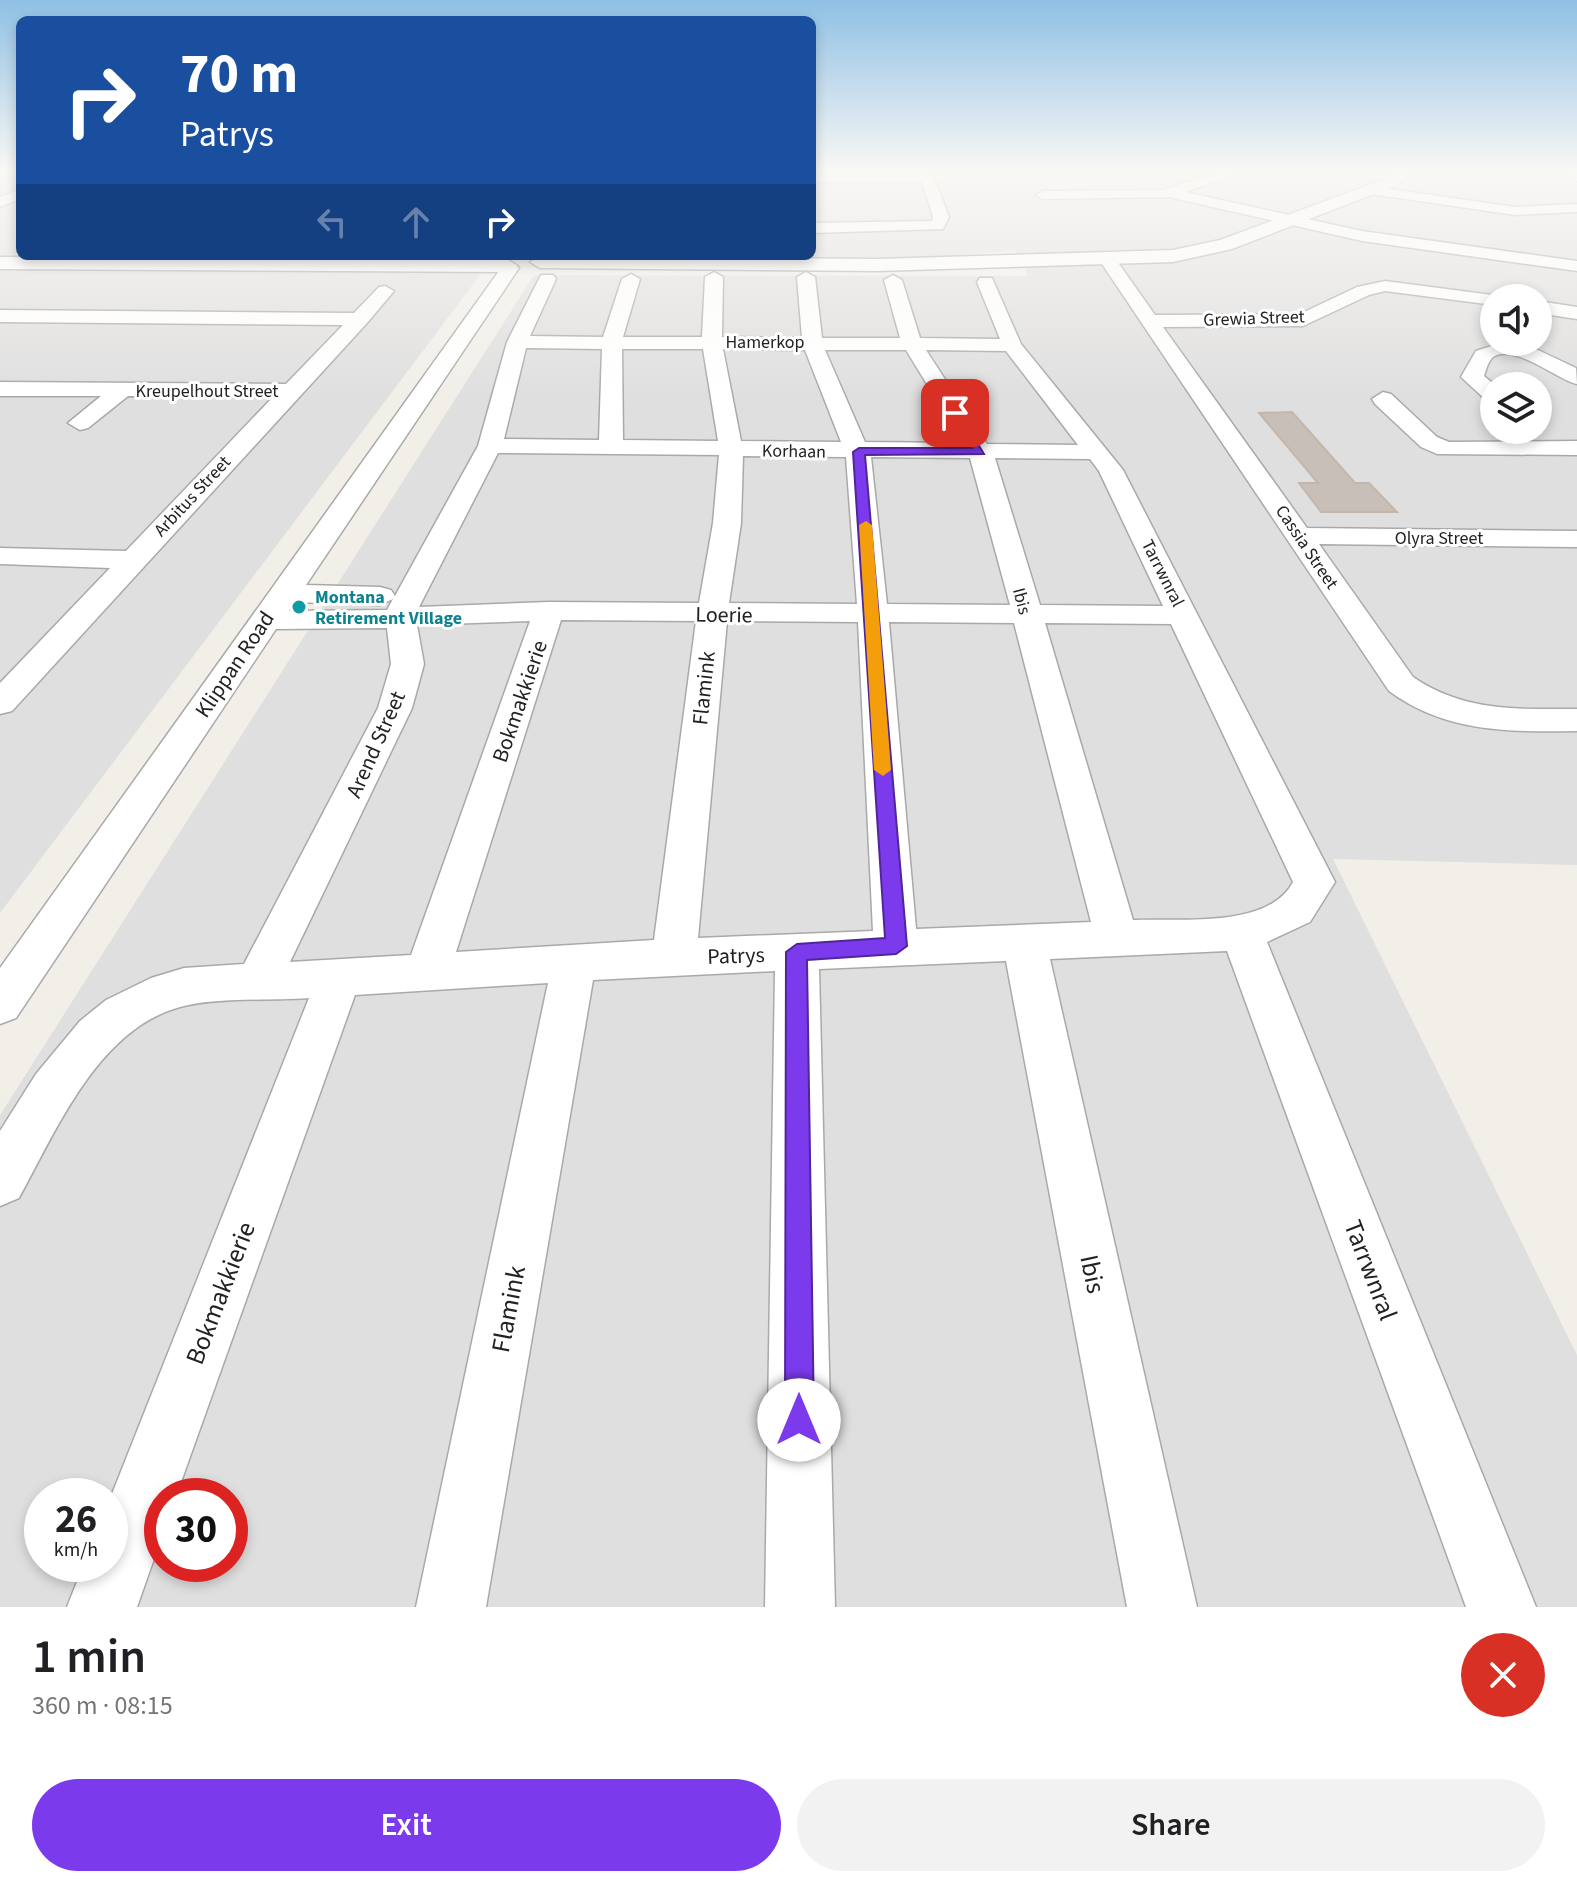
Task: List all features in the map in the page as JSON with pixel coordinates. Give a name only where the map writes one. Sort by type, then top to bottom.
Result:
[{"type":"street","points":[[0,263],[403,260],[525,266],[871,265],[1173,256],[1218,247]]},
{"type":"street","points":[[1441,247],[1577,266]]},
{"type":"street","name":"Cassia Street","points":[[1106,258],[1391,671],[1419,698],[1465,717],[1577,720]]},
{"type":"street","points":[[404,608],[490,446],[517,342],[525,266]]},
{"type":"street","name":"Klippan Road","points":[[0,1004],[283,593],[525,266]]},
{"type":"street","name":"Flamink","points":[[674,957],[712,614],[727,523],[731,450],[712,342],[714,277]]},
{"type":"street","points":[[806,277],[812,342],[859,452],[896,946]]},
{"type":"street","points":[[611,448],[612,341],[631,279]]},
{"type":"street","name":"Ibis","points":[[893,280],[911,343],[980,451],[1117,938]]},
{"type":"street","name":"Tarrwnral","points":[[986,282],[1012,345],[1099,452],[1185,615],[1314,882]]},
{"type":"street","name":"Grewia Street","points":[[1151,321],[1303,320],[1363,291],[1385,286],[1480,298]]},
{"type":"street","name":"Arbitus Street","points":[[0,703],[385,291]]},
{"type":"street","points":[[0,316],[34,296]]},
{"type":"street","points":[[113,317],[138,299]]},
{"type":"street","points":[[228,318],[249,299]]},
{"type":"street","points":[[1552,309],[1577,313]]},
{"type":"street","points":[[0,316],[360,319]]},
{"type":"street","name":"Hamerkop","points":[[517,342],[1012,345]]},
{"type":"street","points":[[1480,384],[1472,377],[1482,357],[1491,351],[1541,356],[1577,378]]},
{"type":"street","name":"Kreupelhout Street","points":[[0,389],[291,391]]},
{"type":"street","name":"Kreupelhout Street","points":[[80,423],[123,390]]},
{"type":"street","points":[[1383,399],[1429,442],[1446,449],[1572,448]]},
{"type":"street","points":[[1552,436],[1572,448]]},
{"type":"street","name":"Korhaan","points":[[490,446],[1099,452]]},
{"type":"street","name":"Olyra Street","points":[[1300,536],[1577,539]]},
{"type":"street","points":[[0,556],[132,560]]},
{"type":"street","name":"Loerie","points":[[283,593],[404,608],[712,614],[1185,615]]},
{"type":"street","name":"Loerie","points":[[264,620],[364,621],[404,608]]},
{"type":"street","name":"Arend Street","points":[[258,982],[395,708],[408,648],[404,608]]},
{"type":"street","name":"Bokmakkierie","points":[[427,973],[549,611]]},
{"type":"street","name":"Patrys","points":[[0,1180],[81,1052],[108,1020],[147,996],[184,987],[674,957],[1242,933],[1271,925],[1295,913],[1308,899],[1314,882]]},
{"type":"street","name":"Tarrwnral","points":[[1242,933],[1501,1607]]},
{"type":"street","name":"Ibis","points":[[1024,941],[1162,1607]]},
{"type":"street","points":[[797,952],[800,1607]]},
{"type":"street","name":"Flamink","points":[[451,1607],[574,963]]},
{"type":"street","name":"Bokmakkierie","points":[[102,1607],[339,978]]},
{"type":"shaded area","points":[[0,247],[16,247],[16,260],[468,260],[480,275],[0,913]]},
{"type":"shaded area","points":[[816,247],[1577,247],[1577,865],[1333,859],[1577,1355],[1577,1607],[0,1607],[0,1115],[534,275],[1028,276],[1015,251],[912,258],[816,257]]},
{"type":"building","points":[[1292,412],[1355,483],[1369,483],[1397,512],[1321,512],[1299,483],[1318,483],[1259,413]]},
{"type":"slow traffic","points":[[866,525],[883,770]]},
{"type":"place","name":"Montana Retirement Village","points":[[299,607]]},
{"type":"route","points":[[799,1420],[797,952],[896,946],[859,452],[980,451],[955,413]]}]
